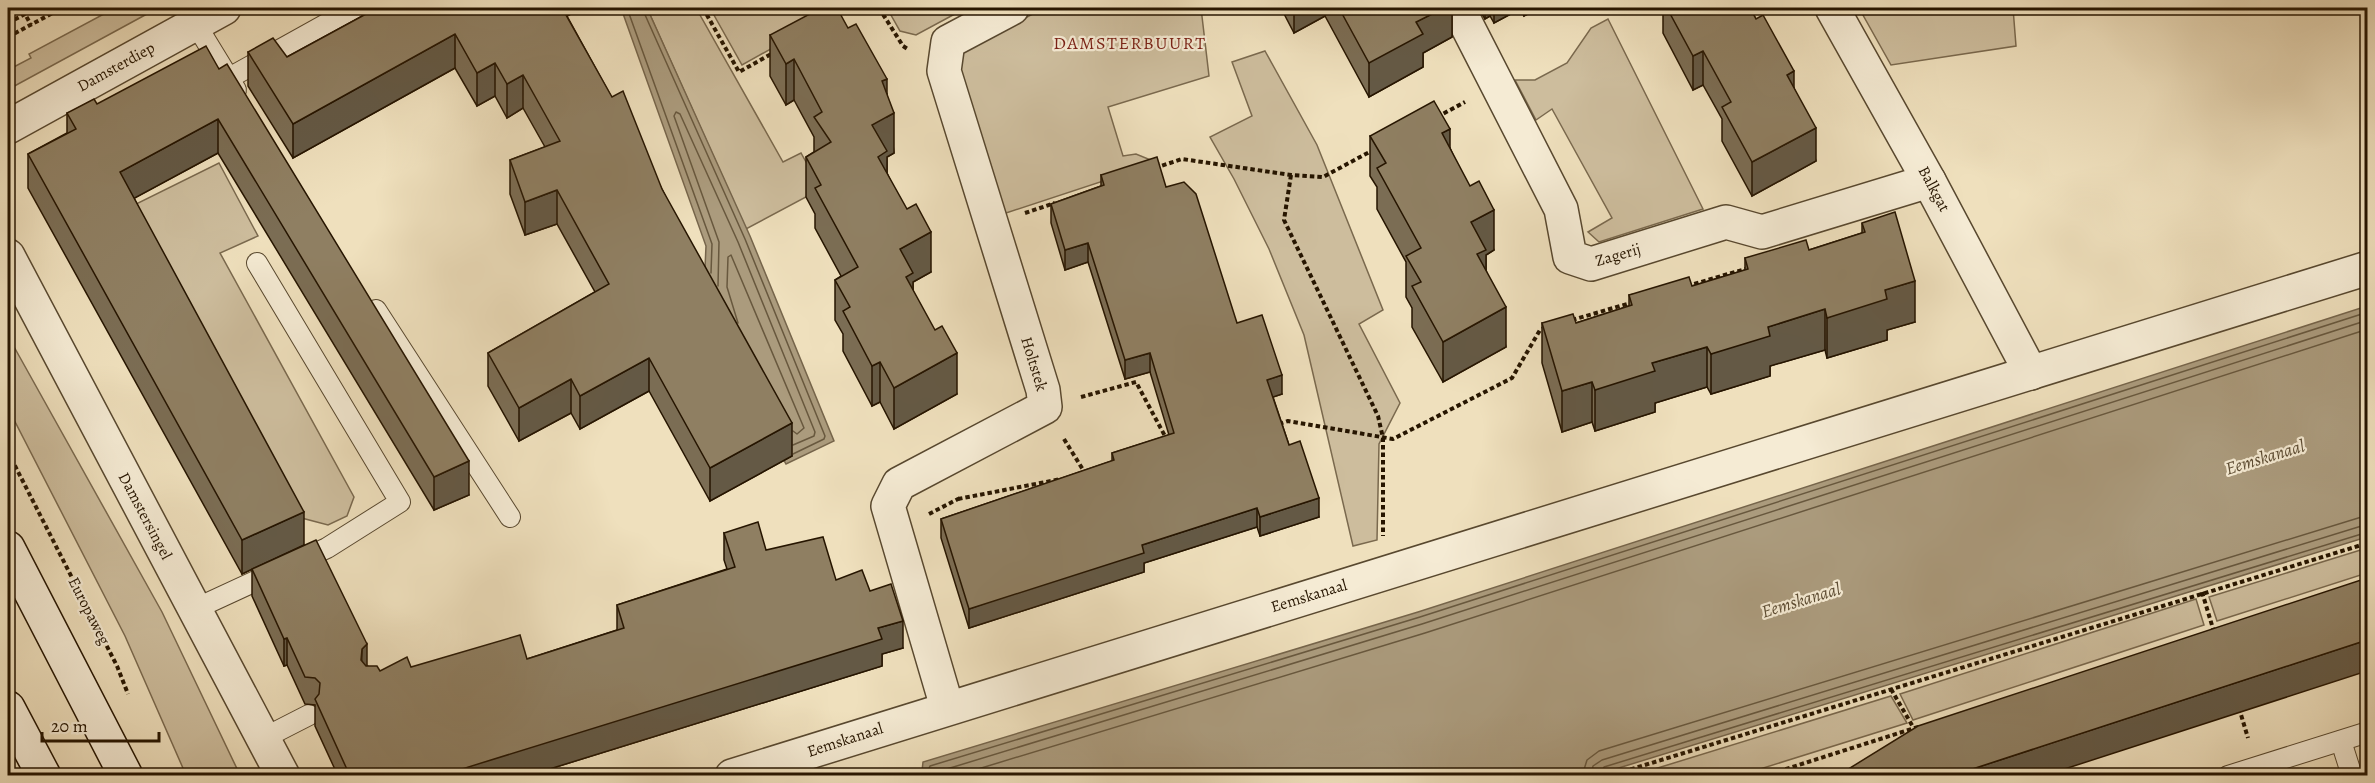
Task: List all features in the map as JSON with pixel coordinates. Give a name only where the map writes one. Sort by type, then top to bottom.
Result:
[{"type":"street","name":"Damsterdiep","points":[[8,127],[224,8]]},
{"type":"street","name":"Holtstek","points":[[947,707],[888,506],[899,484],[1045,407],[1043,390],[1001,261],[993,225],[944,71],[948,42],[1011,8]]},
{"type":"street","name":"Zagerij","points":[[1458,8],[1561,209],[1570,257],[1591,264],[1726,222],[1762,232],[1929,181]]},
{"type":"street","name":"Balkgat","points":[[1833,8],[1929,181],[2031,373]]},
{"type":"street","name":"Damstersingel","points":[[8,256],[283,776]]},
{"type":"street","name":"Eemskanaal","points":[[732,776],[947,707],[2367,268]]},
{"type":"street","points":[[8,548],[117,767]]},
{"type":"street","points":[[8,708],[44,776]]},
{"type":"lane","points":[[229,78],[355,8]]},
{"type":"lane","points":[[195,23],[248,108]]},
{"type":"lane","points":[[195,609],[327,548],[400,502],[257,263]]},
{"type":"lane","points":[[363,290],[510,517]]},
{"type":"lane","points":[[264,738],[309,715]]},
{"type":"lane","points":[[2228,776],[2367,732]]},
{"type":"lane","points":[[2341,741],[2352,776]]},
{"type":"path","points":[[8,37],[62,8]]},
{"type":"path","points":[[703,8],[740,72],[781,49]]},
{"type":"path","points":[[833,19],[853,8]]},
{"type":"path","points":[[8,23],[25,14],[31,25]]},
{"type":"path","points":[[1436,118],[1497,85]]},
{"type":"path","points":[[1148,171],[1182,159],[1291,175],[1323,177],[1384,145]]},
{"type":"path","points":[[1291,175],[1284,220],[1378,416],[1383,438],[1383,536],[1392,570]]},
{"type":"path","points":[[993,225],[1059,201]]},
{"type":"path","points":[[1686,287],[1754,267]]},
{"type":"path","points":[[1562,323],[1641,300]]},
{"type":"path","points":[[1276,424],[1288,421],[1393,439],[1512,378],[1540,330],[1551,326]]},
{"type":"path","points":[[1085,474],[1045,407],[1136,382],[1171,447]]},
{"type":"path","name":"Europaweg","points":[[8,452],[117,666],[129,696]]},
{"type":"path","points":[[938,464],[958,499]]},
{"type":"path","points":[[1074,476],[1096,470]]},
{"type":"path","points":[[930,526],[928,514],[958,499],[1062,478]]},
{"type":"path","points":[[1610,776],[2367,543]]},
{"type":"path","points":[[2202,592],[2214,634]]},
{"type":"path","points":[[2203,638],[2225,630]]},
{"type":"path","points":[[1891,689],[1913,728]]},
{"type":"path","points":[[2236,700],[2258,766]]},
{"type":"path","points":[[1764,776],[1925,724],[1906,737]]},
{"type":"shaded area","points":[[115,8],[158,8],[9,89],[8,70],[31,58],[29,54]]},
{"type":"shaded area","points":[[647,8],[696,8],[783,162],[801,153],[821,189],[746,229]]},
{"type":"shaded area","points":[[710,8],[844,8],[742,65]]},
{"type":"shaded area","points":[[887,8],[966,8],[916,35],[900,31]]},
{"type":"shaded area","points":[[1044,8],[1201,8],[1209,76],[1108,107],[1123,156],[1136,154],[1158,163],[1003,214],[957,69],[961,55],[969,48]]},
{"type":"shaded area","points":[[1859,8],[2013,8],[2016,46],[1891,65]]},
{"type":"shaded area","points":[[1608,19],[1703,209],[1599,242],[1588,232],[1612,218],[1552,109],[1536,120],[1515,80],[1535,80],[1567,63],[1591,28]]},
{"type":"shaded area","points":[[1265,51],[1317,145],[1383,310],[1359,324],[1400,403],[1379,444],[1377,540],[1353,546],[1304,335],[1269,249],[1210,137],[1252,116],[1232,62]]},
{"type":"shaded area","points":[[219,163],[258,236],[220,253],[354,497],[347,516],[328,525],[298,517],[132,206]]},
{"type":"shaded area","points":[[8,336],[162,612],[240,775],[186,775],[125,636],[8,408]]},
{"type":"shaded area","points":[[2367,548],[2367,573],[2217,621],[2209,597]]},
{"type":"shaded area","points":[[2196,599],[2204,625],[1913,720],[1900,694]]},
{"type":"shaded area","points":[[1891,696],[1907,723],[1741,775],[1635,775]]},
{"type":"water","points":[[621,8],[647,8],[750,236],[834,441],[786,464],[725,356],[704,290],[706,246]]},
{"type":"water","points":[[2367,306],[2367,537],[1596,775],[916,775],[922,771],[923,762],[1418,612]]},
{"type":"building","points":[[377,8],[562,8],[612,97],[623,91],[662,189],[792,423],[710,468],[649,358],[580,396],[571,379],[519,408],[488,353],[609,284],[557,190],[525,202],[510,160],[560,141],[523,75],[507,84],[495,63],[477,73],[455,34],[293,124],[248,52],[273,38],[287,57]]},
{"type":"building","points":[[821,8],[837,8],[848,28],[856,24],[887,79],[882,81],[894,113],[872,125],[887,151],[878,157],[907,209],[916,204],[931,232],[900,249],[913,273],[906,277],[935,330],[942,326],[957,353],[894,388],[880,362],[872,366],[843,311],[850,307],[835,280],[858,267],[815,188],[821,185],[806,157],[831,142],[814,117],[822,112],[794,59],[786,64],[770,35]]},
{"type":"building","points":[[1339,8],[1444,8],[1416,22],[1423,34],[1369,63]]},
{"type":"building","points":[[1667,8],[1750,8],[1756,19],[1763,15],[1794,71],[1787,75],[1816,128],[1752,162],[1722,107],[1731,102],[1703,51],[1693,56]]},
{"type":"building","points":[[206,46],[219,69],[227,64],[469,461],[434,477],[218,119],[120,172],[304,512],[242,540],[28,154],[76,129],[67,113],[94,99],[97,104]]},
{"type":"building","points":[[1434,101],[1450,129],[1442,133],[1470,186],[1479,181],[1494,210],[1471,222],[1486,250],[1477,254],[1506,307],[1443,342],[1412,286],[1421,282],[1406,256],[1421,248],[1377,168],[1386,163],[1370,136]]},
{"type":"building","points":[[1157,157],[1166,187],[1184,182],[1196,194],[1237,323],[1262,315],[1282,375],[1267,380],[1289,445],[1300,441],[1319,498],[1260,517],[1257,508],[1142,545],[1144,553],[969,609],[941,519],[1114,460],[1112,453],[1174,433],[1150,353],[1125,360],[1088,243],[1065,250],[1051,204],[1104,185],[1101,175]]},
{"type":"building","points":[[1895,212],[1915,281],[1885,290],[1887,299],[1827,318],[1825,309],[1768,327],[1770,336],[1711,354],[1707,347],[1652,363],[1655,371],[1595,390],[1592,382],[1562,391],[1542,323],[1573,314],[1576,323],[1632,305],[1629,295],[1689,277],[1692,286],[1748,269],[1745,258],[1806,240],[1809,250],[1865,232],[1862,223]]},
{"type":"building","points":[[758,522],[766,550],[823,537],[836,580],[862,570],[870,591],[891,584],[903,621],[878,628],[882,639],[449,773],[448,776],[350,776],[315,699],[319,694],[320,683],[315,678],[305,677],[287,638],[284,639],[252,569],[316,540],[367,644],[362,649],[361,660],[366,666],[377,666],[380,671],[407,657],[411,667],[520,635],[527,659],[624,628],[617,605],[735,567],[724,533]]},
{"type":"building","points":[[2367,578],[2367,640],[1951,776],[1837,776],[1918,726]]},
{"type":"district","name":"DAMSTERBUURT","points":[[1130,43]]}]
